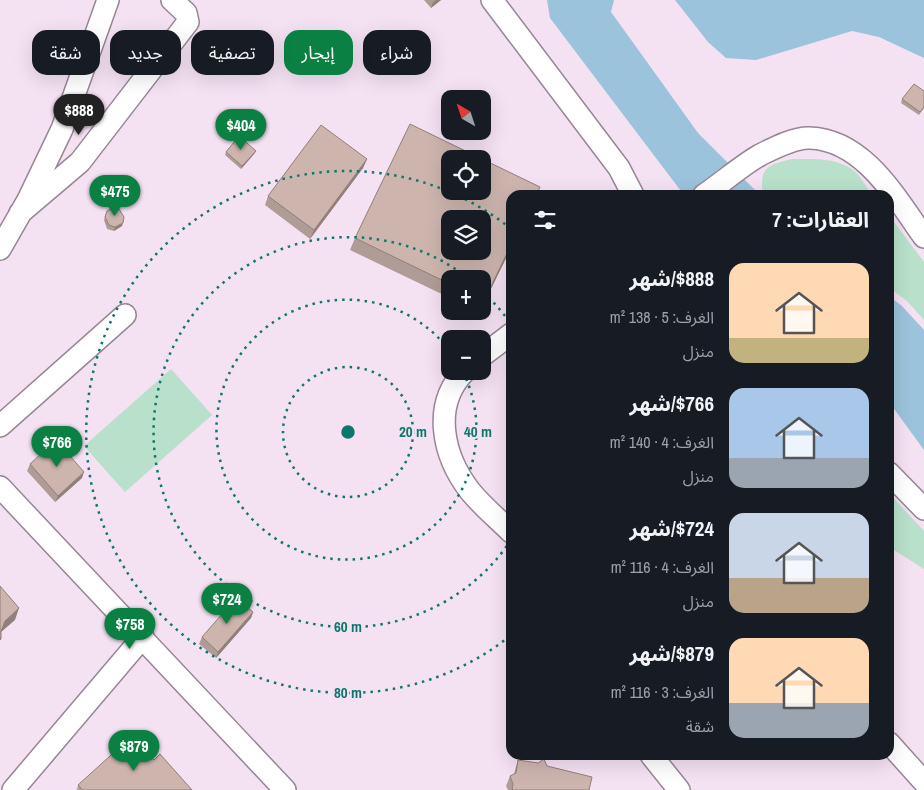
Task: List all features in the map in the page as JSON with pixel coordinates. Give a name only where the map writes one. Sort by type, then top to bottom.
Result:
[{"type":"street","points":[[0,249],[62,130],[108,0]]},
{"type":"street","points":[[20,213],[80,162],[188,22],[186,13],[172,0]]},
{"type":"street","points":[[492,0],[619,168],[630,190]]},
{"type":"street","points":[[711,190],[758,156],[776,147],[809,138],[831,142],[853,152],[867,164],[890,190]]},
{"type":"street","points":[[894,195],[924,237]]},
{"type":"street","points":[[0,426],[126,315]]},
{"type":"street","points":[[491,349],[506,338]]},
{"type":"street","points":[[459,380],[447,400],[443,418],[446,443],[470,491],[506,527]]},
{"type":"street","points":[[894,478],[924,509]]},
{"type":"street","points":[[0,487],[285,790]]},
{"type":"street","points":[[22,786],[143,637]]},
{"type":"street","points":[[894,749],[924,782]]},
{"type":"street","points":[[655,760],[679,790]]},
{"type":"green space","points":[[792,159],[808,159],[839,163],[853,170],[868,190],[762,190],[764,173],[776,163]]},
{"type":"green space","points":[[894,222],[924,262],[924,320],[907,301],[894,292]]},
{"type":"green space","points":[[171,369],[212,415],[125,492],[84,446]]},
{"type":"green space","points":[[894,498],[924,531],[924,569],[894,550]]},
{"type":"water","points":[[547,0],[614,0],[611,12],[698,133],[755,190],[680,190],[550,18]]},
{"type":"water","points":[[675,0],[924,0],[924,58],[879,37],[852,31],[756,60],[726,58],[708,42]]},
{"type":"water","points":[[894,300],[924,330],[924,450],[894,409]]},
{"type":"building","points":[[914,84],[924,91],[924,107],[920,112],[902,99]]},
{"type":"building","points":[[410,124],[464,150],[441,150],[441,200],[491,200],[491,163],[540,187],[538,190],[506,190],[506,255],[491,286],[491,270],[441,270],[441,280],[355,238]]},
{"type":"building","points":[[321,125],[367,159],[314,230],[268,196]]},
{"type":"building","points":[[239,136],[256,151],[242,166],[226,152]]},
{"type":"building","points":[[113,208],[119,209],[124,217],[123,223],[115,227],[109,225],[105,217],[107,211]]},
{"type":"building","points":[[56,440],[84,472],[58,496],[30,464]]},
{"type":"building","points":[[0,586],[19,608],[5,621],[0,640]]},
{"type":"building","points":[[236,598],[253,612],[218,652],[202,637]]},
{"type":"building","points":[[132,736],[154,760],[160,754],[192,790],[83,790],[78,785]]},
{"type":"building","points":[[518,760],[538,763],[544,760],[547,766],[592,777],[589,790],[512,790],[513,784],[510,776],[516,773]]}]
